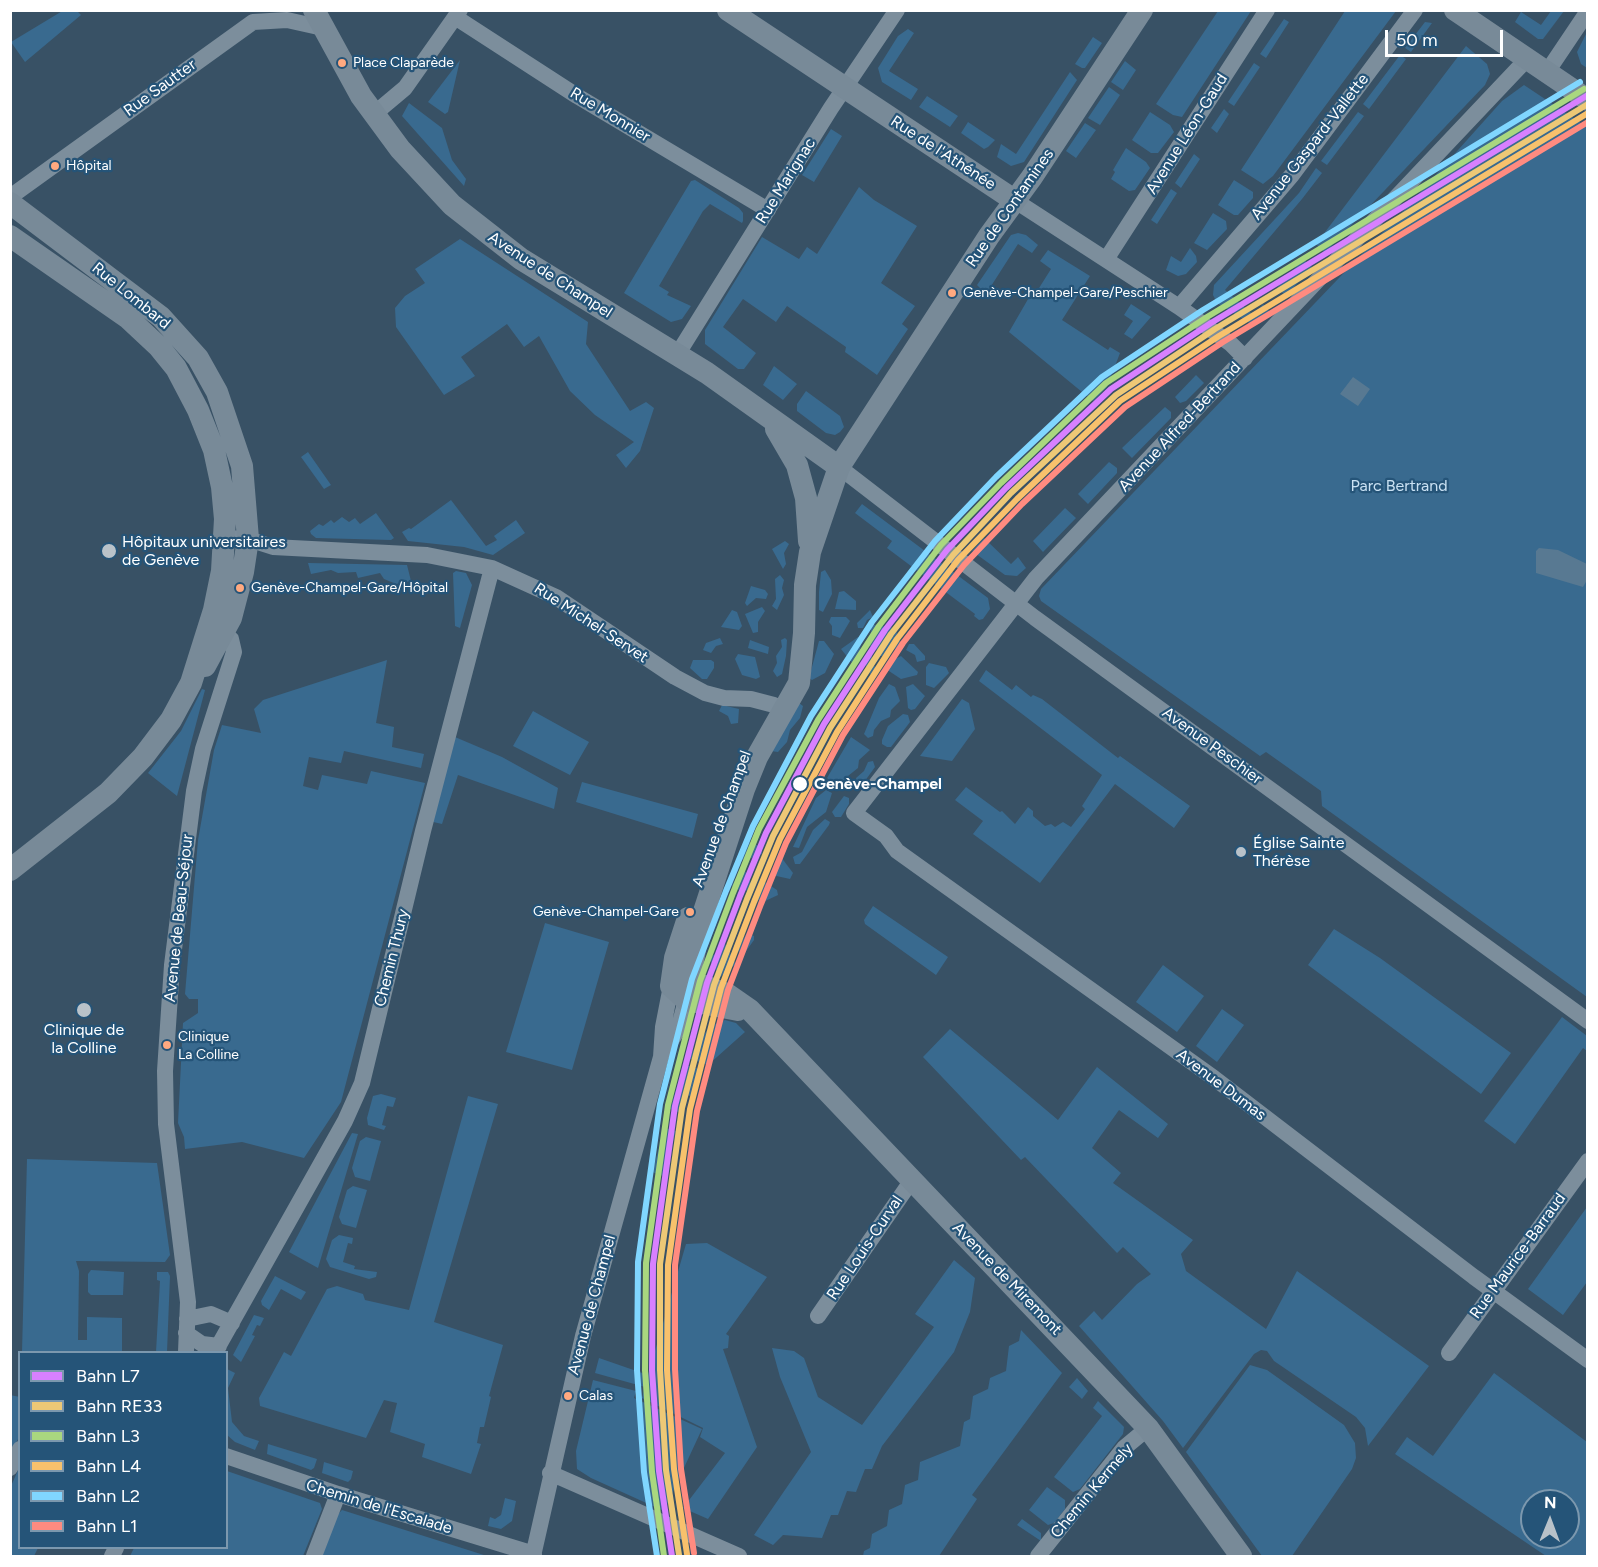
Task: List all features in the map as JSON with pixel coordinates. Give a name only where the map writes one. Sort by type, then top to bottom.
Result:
[{"type":"main road","name":"Rue de l'Athénée","points":[[728,10],[1014,200]]},
{"type":"main road","name":"Rue de Contamines","points":[[839,467],[1142,10]]},
{"type":"main road","points":[[1455,10],[1587,100]]},
{"type":"main road","name":"Avenue de Champel","points":[[318,19],[361,96],[422,175],[452,205],[496,242],[677,355],[763,412],[839,467],[810,552]]},
{"type":"main road","name":"Rue Lombard","points":[[10,203],[161,317],[198,358],[217,392],[238,450],[247,503],[248,539],[240,588],[224,634],[214,654],[191,683]]},
{"type":"main road","name":"Rue Lombard","points":[[10,236],[128,318],[159,347],[176,368],[195,403],[214,450],[222,488],[224,538],[222,571],[214,610],[191,683]]},
{"type":"main road","name":"Avenue de Champel","points":[[682,989],[675,958],[735,774],[748,746],[779,708],[800,664],[810,552],[806,498],[797,465],[784,439],[763,412]]},
{"type":"main road","points":[[214,610],[224,634]]},
{"type":"main road","points":[[10,870],[94,805],[131,771],[163,732],[191,683]]},
{"type":"main road","name":"Avenue de Miremont","points":[[682,989],[755,1017],[1148,1428],[1242,1557]]},
{"type":"street","name":"Rue Marignac","points":[[677,355],[845,88],[897,10]]},
{"type":"street","name":"Avenue Léon-Gaud","points":[[1107,258],[1267,10]]},
{"type":"street","name":"Avenue Gaspard-Vallette","points":[[1179,307],[1292,176],[1414,10]]},
{"type":"street","points":[[1547,72],[1587,12]]},
{"type":"street","points":[[374,114],[405,88],[457,14]]},
{"type":"street","name":"Rue Monnier","points":[[457,14],[585,101],[768,210]]},
{"type":"street","name":"Rue Sautter","points":[[10,197],[253,22],[318,19]]},
{"type":"street","name":"Avenue Alfred-Bertrand","points":[[854,813],[1036,578],[1527,59]]},
{"type":"street","name":"Rue de l'Athénée","points":[[1014,200],[1107,258],[1179,307],[1245,358]]},
{"type":"street","name":"Avenue Peschier","points":[[839,467],[1016,602],[1587,1021]]},
{"type":"street","name":"Rue Michel-Servet","points":[[224,538],[248,539],[273,547],[427,555],[492,568],[556,597],[675,677],[705,693],[724,698],[751,699],[779,708]]},
{"type":"street","name":"Chemin Thury","points":[[217,1349],[345,1120],[362,1083],[440,766],[492,568]]},
{"type":"street","name":"Avenue de Beau-Séjour","points":[[186,1351],[184,1267],[166,1124],[165,1071],[172,965],[194,791],[203,748],[234,652],[231,639],[224,634]]},
{"type":"street","name":"Avenue Dumas","points":[[854,813],[886,836],[897,850],[1220,1083],[1587,1360]]},
{"type":"street","name":"Avenue de Champel","points":[[533,1555],[583,1336],[661,1057],[663,1027],[682,989]]},
{"type":"street","name":"Rue Maurice-Barraud","points":[[1449,1353],[1492,1290],[1587,1161]]},
{"type":"street","name":"Rue Louis-Curval","points":[[818,1316],[912,1180]]},
{"type":"street","points":[[217,1349],[202,1344],[187,1326],[211,1314],[232,1323]]},
{"type":"street","name":"Chemin Kermely","points":[[1038,1557],[1124,1448],[1148,1428]]},
{"type":"street","points":[[10,1468],[18,1453]]},
{"type":"street","name":"Chemin de l'Escalade","points":[[228,1457],[533,1555]]},
{"type":"street","points":[[550,1473],[739,1557]]},
{"type":"street","points":[[314,1557],[338,1494]]},
{"type":"green space","points":[[64,10],[77,11],[81,15],[25,62],[11,42]]},
{"type":"green space","points":[[1218,11],[1251,11],[1182,117],[1173,115],[1156,104]]},
{"type":"green space","points":[[1345,11],[1396,11],[1273,176],[1263,184],[1241,170]]},
{"type":"green space","points":[[1551,11],[1564,11],[1543,39],[1538,39],[1515,22],[1521,12],[1541,25]]},
{"type":"green space","points":[[1284,19],[1289,22],[1266,58],[1260,54]]},
{"type":"green space","points":[[1425,22],[1432,23],[1411,52],[1405,48]]},
{"type":"green space","points":[[908,29],[914,33],[889,71],[918,89],[911,100],[882,82],[878,68],[898,36]]},
{"type":"green space","points":[[1587,32],[1587,68],[1581,64],[1577,52]]},
{"type":"green space","points":[[1093,37],[1102,43],[1085,68],[1082,68],[1075,64]]},
{"type":"green space","points":[[1466,46],[1487,64],[1490,74],[1485,85],[1325,253],[1316,244]]},
{"type":"green space","points":[[1400,55],[1406,59],[1369,109],[1363,104]]},
{"type":"green space","points":[[460,60],[448,112],[445,114],[428,102]]},
{"type":"green space","points":[[1125,61],[1136,70],[1123,90],[1111,82]]},
{"type":"green space","points":[[1254,63],[1260,67],[1234,106],[1228,102]]},
{"type":"green space","points":[[1070,72],[1077,80],[1024,162],[1011,166],[997,157],[1001,144],[1016,154]]},
{"type":"green space","name":"Parc Bertrand","points":[[1524,85],[1587,127],[1587,997],[1322,806],[1321,791],[1266,752],[1260,756],[1041,601],[1039,596],[1041,589],[1406,208],[1502,101]]},
{"type":"green space","points":[[1109,87],[1120,95],[1100,125],[1088,118]]},
{"type":"green space","points":[[927,96],[958,116],[950,127],[919,107]]},
{"type":"green space","points":[[409,103],[442,128],[452,160],[466,179],[464,186],[402,116]]},
{"type":"green space","points":[[1224,109],[1229,114],[1217,133],[1211,128]]},
{"type":"green space","points":[[1150,112],[1170,125],[1174,132],[1158,153],[1151,153],[1132,140]]},
{"type":"green space","points":[[1358,112],[1364,116],[1327,165],[1321,161]]},
{"type":"green space","points":[[968,122],[995,140],[984,149],[961,133]]},
{"type":"green space","points":[[1085,123],[1096,130],[1076,158],[1066,151]]},
{"type":"green space","points":[[831,129],[842,136],[814,182],[802,175]]},
{"type":"green space","points":[[1126,148],[1146,162],[1150,168],[1135,190],[1129,191],[1111,179],[1115,172],[1113,170]]},
{"type":"green space","points":[[1194,154],[1200,159],[1181,188],[1175,183]]},
{"type":"green space","points":[[1316,168],[1322,173],[1225,290],[1251,313],[1256,312],[1263,304],[1270,312],[1258,324],[1251,324],[1217,303],[1213,295],[1214,285],[1299,193]]},
{"type":"green space","points":[[695,180],[739,208],[743,213],[743,221],[742,223],[710,204],[703,211],[659,286],[669,292],[667,295],[691,306],[682,319],[671,322],[624,293],[691,181]]},
{"type":"green space","points":[[1234,180],[1253,192],[1253,198],[1238,215],[1218,205]]},
{"type":"green space","points":[[859,187],[874,200],[917,226],[881,283],[915,306],[902,324],[908,329],[877,375],[845,352],[846,347],[787,306],[776,322],[743,299],[723,327],[756,353],[744,369],[738,369],[705,344],[705,330],[762,237],[799,259],[807,247],[817,254]]},
{"type":"green space","points":[[1171,189],[1177,193],[1157,224],[1151,220]]},
{"type":"green space","points":[[1213,213],[1226,221],[1227,229],[1207,250],[1194,243]]},
{"type":"green space","points":[[1018,233],[1026,235],[1038,245],[1032,253],[1018,244],[986,294],[977,285],[1011,235]]},
{"type":"green space","points":[[460,239],[588,322],[586,344],[630,411],[646,402],[654,408],[640,451],[626,468],[616,455],[634,442],[595,415],[570,391],[539,336],[524,347],[507,324],[461,357],[475,376],[444,395],[396,327],[395,308],[405,296],[425,283],[415,269]]},
{"type":"green space","points":[[1190,248],[1197,262],[1186,274],[1178,276],[1166,270],[1171,256],[1181,262]]},
{"type":"green space","points":[[1048,250],[1090,276],[1062,320],[1108,350],[1110,347],[1120,353],[1107,387],[1093,401],[1009,332],[1031,294],[1034,296],[1051,269],[1040,261]]},
{"type":"green space","points":[[1303,259],[1312,267],[1286,296],[1277,288]]},
{"type":"green space","points":[[1131,304],[1151,317],[1132,339],[1124,334],[1133,321],[1124,315]]},
{"type":"green space","points":[[774,366],[797,384],[783,400],[763,385]]},
{"type":"green space","points":[[1196,375],[1204,383],[1186,401],[1180,403],[1175,397]]},
{"type":"green space","points":[[806,391],[840,416],[844,427],[840,432],[835,435],[826,433],[797,411],[797,404]]},
{"type":"green space","points":[[1165,407],[1171,412],[1171,418],[1132,458],[1122,448]]},
{"type":"green space","points":[[308,452],[331,485],[324,489],[301,457]]},
{"type":"green space","points":[[1109,462],[1117,468],[1117,473],[1088,504],[1078,494]]},
{"type":"green space","points":[[451,500],[486,546],[497,540],[494,536],[516,520],[525,533],[493,555],[464,547],[408,541],[402,532],[411,529]]},
{"type":"green space","points":[[862,504],[988,598],[990,609],[983,619],[979,620],[974,616],[975,614],[887,548],[892,541],[855,513]]},
{"type":"green space","points":[[1065,508],[1076,518],[1043,552],[1033,541]]},
{"type":"green space","points":[[376,513],[394,538],[391,540],[316,538],[310,531],[319,524],[323,526],[331,520],[334,523],[342,517],[349,522],[355,518],[360,524]]},
{"type":"green space","points":[[984,538],[1011,564],[1018,557],[1026,568],[1017,576],[1005,575],[972,551]]},
{"type":"green space","points":[[785,541],[789,544],[784,553],[786,564],[783,569],[772,549]]},
{"type":"green space","points":[[308,563],[407,565],[411,581],[396,584],[384,579],[380,573],[358,578],[356,572],[338,573],[331,570],[311,574]]},
{"type":"green space","points":[[825,570],[831,580],[832,594],[823,612],[819,610],[819,592],[821,572]]},
{"type":"green space","points":[[456,571],[466,573],[472,585],[460,628],[455,626],[453,573]]},
{"type":"green space","points":[[780,575],[784,580],[782,588],[784,595],[777,610],[772,606],[776,599],[775,579]]},
{"type":"green space","points":[[751,586],[765,590],[768,594],[766,599],[756,598],[747,606],[745,603]]},
{"type":"green space","points":[[844,591],[856,601],[856,610],[835,609],[839,592]]},
{"type":"green space","points":[[762,607],[765,611],[758,622],[758,632],[753,633],[745,614]]},
{"type":"green space","points":[[732,610],[737,612],[742,626],[739,630],[721,627]]},
{"type":"green space","points":[[870,610],[873,617],[867,620],[863,628],[858,628],[857,623]]},
{"type":"green space","points":[[831,617],[846,617],[850,621],[840,638],[832,635],[832,626],[829,622]]},
{"type":"green space","points":[[874,625],[895,628],[901,644],[886,656],[880,656],[876,649],[870,646],[871,628]]},
{"type":"green space","points":[[858,637],[861,643],[858,660],[853,664],[841,649]]},
{"type":"green space","points":[[720,638],[723,644],[716,646],[711,653],[703,650],[706,643]]},
{"type":"green space","points":[[785,638],[787,640],[786,656],[782,674],[777,677],[773,671],[777,663],[776,656],[782,647],[781,640]]},
{"type":"green space","points":[[750,640],[769,647],[768,654],[748,648]]},
{"type":"green space","points":[[819,641],[824,641],[834,654],[825,673],[812,680],[809,678]]},
{"type":"green space","points":[[909,644],[914,644],[925,656],[925,660],[917,662],[915,655],[906,650]]},
{"type":"green space","points":[[738,654],[755,657],[760,677],[756,679],[742,675],[735,659]]},
{"type":"green space","points":[[865,655],[872,656],[872,663],[879,672],[876,676],[870,674],[863,660]]},
{"type":"green space","points":[[901,656],[918,672],[917,675],[901,679],[886,669],[886,664]]},
{"type":"green space","points":[[387,660],[376,723],[394,727],[392,747],[424,754],[421,768],[344,751],[341,763],[309,757],[303,786],[318,790],[322,775],[367,784],[371,771],[425,783],[341,1102],[304,1158],[242,1142],[185,1149],[184,1137],[178,1123],[183,1023],[198,1013],[198,999],[189,999],[185,994],[198,840],[214,750],[222,725],[261,733],[254,709],[263,700]]},
{"type":"green space","points":[[693,660],[714,662],[714,668],[707,679],[702,679],[690,668]]},
{"type":"green space","points":[[929,663],[946,667],[949,673],[934,688],[926,685],[926,667]]},
{"type":"green space","points":[[986,670],[1012,690],[1016,685],[1031,697],[1033,695],[1042,699],[1118,758],[1120,756],[1190,806],[1174,828],[1115,784],[1040,883],[973,834],[983,821],[955,800],[966,787],[1000,812],[1002,811],[1015,824],[1028,807],[1033,811],[1033,816],[1045,826],[1051,824],[1055,827],[1063,822],[1071,827],[1085,809],[1082,806],[1102,775],[979,681]]},
{"type":"green space","points":[[889,684],[895,687],[900,701],[891,710],[890,717],[881,721],[874,730],[873,736],[868,738],[864,734],[879,698]]},
{"type":"green space","points":[[913,684],[925,696],[915,709],[911,710],[908,708],[906,687]]},
{"type":"green space","points":[[202,689],[205,690],[177,796],[148,773],[181,731]]},
{"type":"green space","points":[[962,699],[969,703],[975,729],[952,761],[920,756]]},
{"type":"green space","points":[[799,703],[803,706],[800,718],[790,730],[787,742],[778,752],[771,751]]},
{"type":"green space","points":[[722,705],[739,709],[738,723],[731,724],[728,716],[719,711]]},
{"type":"green space","points":[[533,711],[589,742],[570,775],[513,746]]},
{"type":"green space","points":[[903,714],[908,715],[910,722],[891,747],[887,747],[882,744],[882,740],[888,726]]},
{"type":"green space","points":[[455,737],[502,757],[558,788],[554,809],[458,775],[442,824],[429,821]]},
{"type":"green space","points":[[851,737],[870,750],[859,760],[858,768],[848,776],[845,789],[842,790],[827,778]]},
{"type":"green space","points":[[873,761],[875,767],[862,785],[857,784],[856,778],[864,771],[868,762]]},
{"type":"green space","points":[[582,782],[698,814],[692,838],[576,802]]},
{"type":"green space","points":[[826,790],[832,793],[826,812],[807,827],[799,848],[793,847],[816,798]]},
{"type":"green space","points":[[844,796],[849,798],[849,804],[841,817],[835,817],[832,812]]},
{"type":"green space","points":[[825,819],[830,822],[829,825],[800,864],[795,864],[793,857],[802,852],[813,830]]},
{"type":"green space","points":[[745,841],[762,847],[762,854],[743,861],[741,856]]},
{"type":"green space","points":[[781,857],[793,873],[790,879],[772,875],[776,860]]},
{"type":"green space","points":[[741,870],[745,871],[752,885],[752,891],[733,889],[732,885]]},
{"type":"green space","points":[[763,881],[777,890],[778,895],[761,903],[756,897]]},
{"type":"green space","points":[[873,906],[948,957],[936,975],[865,924],[864,920]]},
{"type":"green space","points":[[545,923],[609,942],[572,1070],[506,1052]]},
{"type":"green space","points":[[1334,929],[1380,958],[1511,1053],[1481,1094],[1308,965]]},
{"type":"green space","points":[[747,933],[754,936],[754,940],[744,954],[740,954],[737,948]]},
{"type":"green space","points":[[725,944],[736,964],[720,977],[709,959],[716,953],[719,946]]},
{"type":"green space","points":[[1163,965],[1204,996],[1177,1032],[1136,1002]]},
{"type":"green space","points":[[1222,1009],[1244,1025],[1217,1062],[1196,1046]]},
{"type":"green space","points":[[1562,1017],[1587,1036],[1587,1051],[1583,1048],[1515,1144],[1484,1121]]},
{"type":"green space","points":[[725,1020],[736,1023],[745,1032],[708,1065],[688,1058],[710,1026]]},
{"type":"green space","points":[[950,1029],[1058,1120],[1097,1067],[1168,1124],[1158,1138],[1119,1110],[1092,1148],[1121,1173],[1113,1183],[1193,1240],[1181,1254],[1186,1271],[1266,1329],[1297,1271],[1429,1366],[1368,1446],[1365,1428],[1356,1417],[1274,1361],[1267,1351],[1261,1350],[1254,1354],[1183,1448],[1163,1421],[1079,1326],[1094,1311],[1102,1320],[1137,1284],[1151,1274],[1123,1247],[1117,1253],[1025,1157],[1021,1160],[923,1057]]},
{"type":"green space","points":[[686,1065],[699,1069],[691,1096],[686,1095],[681,1113],[670,1109],[683,1067]]},
{"type":"green space","points":[[381,1094],[396,1098],[393,1107],[387,1106],[382,1125],[386,1126],[384,1130],[368,1125],[367,1118],[373,1096]]},
{"type":"green space","points":[[468,1096],[498,1104],[434,1322],[503,1345],[489,1396],[491,1397],[484,1427],[480,1427],[477,1443],[481,1444],[471,1474],[422,1457],[425,1444],[390,1432],[397,1403],[384,1400],[366,1438],[260,1406],[259,1398],[284,1352],[291,1356],[327,1289],[337,1286],[363,1294],[365,1300],[409,1310]]},
{"type":"green space","points":[[665,1128],[676,1131],[663,1176],[652,1172]]},
{"type":"green space","points":[[352,1133],[358,1134],[318,1268],[289,1252]]},
{"type":"green space","points":[[366,1137],[381,1141],[370,1181],[355,1177],[352,1168],[360,1141]]},
{"type":"green space","points":[[27,1159],[157,1163],[170,1255],[165,1262],[76,1261],[79,1271],[78,1340],[87,1340],[87,1317],[122,1318],[122,1351],[22,1351]]},
{"type":"green space","points":[[353,1186],[367,1190],[356,1228],[342,1224],[339,1217],[347,1190]]},
{"type":"green space","points":[[1587,1207],[1587,1282],[1563,1315],[1528,1289]]},
{"type":"green space","points":[[339,1235],[353,1238],[352,1244],[348,1243],[343,1262],[355,1266],[354,1269],[377,1272],[376,1277],[369,1279],[330,1267],[326,1259],[332,1240]]},
{"type":"green space","points":[[707,1243],[767,1277],[726,1334],[729,1336],[728,1348],[723,1349],[757,1447],[708,1519],[683,1508],[725,1453],[700,1437],[703,1428],[642,1398],[645,1387],[595,1373],[599,1358],[648,1375],[686,1244]]},
{"type":"green space","points":[[954,1260],[975,1278],[970,1312],[954,1352],[882,1446],[872,1469],[865,1469],[856,1492],[847,1491],[838,1515],[831,1515],[822,1538],[783,1535],[773,1545],[754,1535],[811,1452],[780,1377],[772,1348],[794,1351],[804,1358],[818,1397],[862,1425],[934,1327],[915,1314]]},
{"type":"green space","points":[[91,1270],[124,1272],[123,1295],[91,1295],[88,1292],[88,1274]]},
{"type":"green space","points":[[157,1272],[168,1272],[170,1276],[167,1351],[156,1351],[160,1281],[157,1280]]},
{"type":"green space","points":[[275,1276],[306,1292],[301,1300],[281,1289],[269,1310],[262,1305],[261,1301]]},
{"type":"green space","points":[[254,1315],[264,1318],[260,1326],[257,1325],[252,1335],[255,1336],[241,1362],[233,1355]]},
{"type":"green space","points":[[1021,1330],[1062,1373],[972,1495],[977,1499],[939,1556],[863,1556],[864,1551],[870,1548],[872,1534],[887,1526],[889,1510],[902,1504],[905,1485],[918,1480],[920,1462],[960,1446],[964,1422],[970,1419],[973,1396],[988,1389],[990,1378],[1006,1371],[1009,1346],[1019,1341]]},
{"type":"green space","points":[[1250,1365],[1267,1370],[1344,1425],[1355,1443],[1356,1458],[1352,1469],[1292,1556],[1262,1556],[1186,1452]]},
{"type":"green space","points":[[228,1370],[235,1373],[228,1388]]},
{"type":"green space","points":[[1494,1373],[1587,1442],[1587,1556],[1546,1556],[1536,1549],[1580,1549],[1580,1489],[1520,1489],[1520,1538],[1395,1454],[1407,1437],[1433,1456]]},
{"type":"green space","points":[[1077,1378],[1088,1391],[1082,1399],[1069,1387]]},
{"type":"green space","points":[[593,1380],[636,1391],[634,1398],[702,1429],[664,1511],[591,1478],[577,1469],[576,1451]]},
{"type":"green space","points":[[228,1388],[232,1422],[244,1436],[259,1441],[255,1450],[235,1442],[228,1436]]},
{"type":"green space","points":[[10,1395],[18,1397],[18,1439],[11,1454]]},
{"type":"green space","points":[[1098,1401],[1124,1427],[1123,1434],[1080,1489],[1073,1492],[1054,1477],[1102,1416],[1093,1408]]},
{"type":"green space","points":[[268,1444],[317,1459],[314,1468],[311,1470],[267,1454]]},
{"type":"green space","points":[[324,1462],[353,1471],[351,1479],[348,1482],[322,1473]]},
{"type":"green space","points":[[18,1470],[18,1549],[38,1549],[34,1556],[11,1556],[11,1486]]},
{"type":"green space","points":[[228,1471],[320,1503],[322,1509],[303,1556],[130,1556],[134,1549],[228,1549]]},
{"type":"green space","points":[[1047,1487],[1065,1500],[1065,1509],[1054,1523],[1048,1525],[1029,1510]]},
{"type":"green space","points":[[505,1498],[516,1501],[512,1521],[501,1529],[488,1526],[490,1517],[495,1519],[501,1515]]},
{"type":"green space","points":[[342,1510],[487,1556],[321,1556],[337,1515]]},
{"type":"green space","points":[[1022,1519],[1041,1533],[1041,1541],[1017,1525]]},
{"type":"shaded area","points":[[1353,377],[1370,389],[1358,406],[1340,394]]},
{"type":"shaded area","points":[[1539,548],[1558,550],[1587,564],[1587,580],[1583,587],[1536,573],[1536,551]]},
{"type":"rail line","name":"L2","points":[[657,1556],[644,1472],[637,1370],[638,1262],[660,1104],[692,979],[726,891],[753,826],[811,716],[872,622],[935,541],[996,477],[1102,377],[1203,310],[1580,82]]},
{"type":"rail line","name":"L3","points":[[664,1556],[652,1472],[645,1370],[646,1263],[668,1105],[700,981],[733,893],[759,829],[818,720],[879,626],[941,545],[1001,483],[1106,383],[1207,317],[1584,89]]},
{"type":"rail line","name":"L7","points":[[672,1556],[659,1471],[652,1370],[653,1264],[675,1106],[707,983],[740,896],[766,833],[824,724],[885,630],[947,550],[1006,488],[1111,389],[1211,323],[1588,95]]},
{"type":"rail line","name":"RE33","points":[[679,1555],[666,1470],[660,1370],[660,1264],[682,1108],[714,985],[747,899],[773,836],[830,728],[891,634],[953,555],[1011,493],[1116,395],[1215,329],[1588,104]]},
{"type":"rail line","name":"L4","points":[[687,1554],[674,1469],[667,1370],[668,1265],[690,1109],[721,988],[754,902],[780,839],[837,732],[897,639],[958,560],[1017,499],[1120,401],[1219,336],[1588,113]]},
{"type":"rail line","name":"L1","points":[[694,1553],[681,1469],[675,1369],[675,1265],[697,1111],[728,990],[761,904],[786,843],[843,735],[903,643],[964,565],[1022,504],[1125,407],[1223,342],[1588,122]]},
{"type":"place","name":"Place Claparède","points":[[342,63]]},
{"type":"place","name":"Hôpital","points":[[55,166]]},
{"type":"place","name":"Genève-Champel-Gare/Peschier","points":[[952,293]]},
{"type":"place","name":"Hôpitaux universitaires de Genève","points":[[109,551]]},
{"type":"place","name":"Genève-Champel-Gare/Hôpital","points":[[240,588]]},
{"type":"place","name":"Genève-Champel","points":[[800,784]]},
{"type":"place","name":"Église Sainte Thérèse","points":[[1241,852]]},
{"type":"place","name":"Genève-Champel-Gare","points":[[690,912]]},
{"type":"place","name":"Clinique de la Colline","points":[[84,1010]]},
{"type":"place","name":"Clinique La Colline","points":[[167,1045]]},
{"type":"place","name":"Calas","points":[[568,1396]]}]
